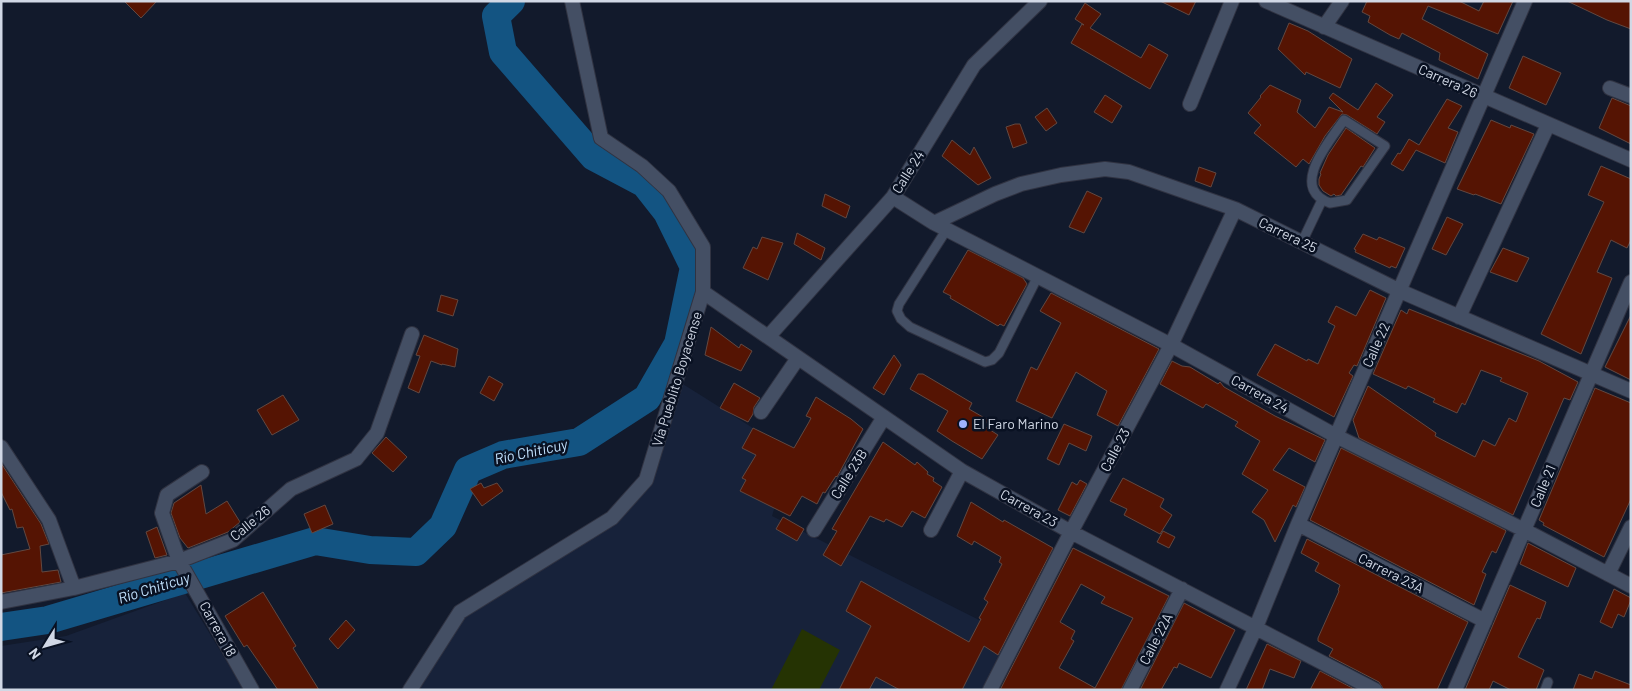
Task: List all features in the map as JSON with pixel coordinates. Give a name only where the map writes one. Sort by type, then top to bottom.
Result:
[{"type":"street","name":"Vía Pueblito Boyacense","points":[[410,690],[460,612],[612,518],[646,480],[703,292],[703,247],[670,191],[642,166],[601,138],[572,1]]},
{"type":"street","name":"Calle 24","points":[[768,337],[893,197],[974,65],[1040,1]]},
{"type":"street","points":[[1190,104],[1232,1]]},
{"type":"street","name":"Carrera 26","points":[[1266,1],[1631,160]]},
{"type":"street","points":[[1324,27],[1342,1]]},
{"type":"street","name":"Calle 22","points":[[1227,690],[1256,627],[1298,524],[1525,1]]},
{"type":"street","points":[[1610,88],[1631,96]]},
{"type":"street","points":[[1459,317],[1548,125]]},
{"type":"street","name":"Carrera 25","points":[[934,222],[1020,184],[1061,175],[1105,169],[1129,172],[1235,209],[1400,291],[1631,391]]},
{"type":"street","name":"Carrera 24","points":[[893,197],[934,222],[1171,345],[1336,436],[1631,586]]},
{"type":"street","name":"Calle 23","points":[[990,690],[1071,532],[1171,345],[1235,209]]},
{"type":"street","name":"Calle 21","points":[[1455,690],[1631,282]]},
{"type":"street","name":"Carrera 23","points":[[703,292],[962,471],[1071,532],[1375,690]]},
{"type":"street","name":"Calle 26","points":[[1,602],[181,565],[233,540],[291,489],[356,459],[377,433],[412,334]]},
{"type":"street","points":[[761,412],[798,358]]},
{"type":"street","name":"Calle 23B","points":[[814,530],[884,417]]},
{"type":"street","points":[[1,448],[49,520],[74,588]]},
{"type":"street","points":[[931,530],[962,471]]},
{"type":"street","name":"Carrera 18","points":[[202,472],[167,495],[162,513],[181,565],[252,690]]},
{"type":"street","name":"Carrera 23A","points":[[1298,524],[1485,621]]},
{"type":"street","points":[[1608,574],[1631,526]]},
{"type":"street","name":"Calle 22A","points":[[1130,690],[1182,589]]},
{"type":"lane","points":[[1344,120],[1385,146],[1347,200],[1330,204],[1322,200],[1313,187],[1312,173],[1318,160],[1344,120]]},
{"type":"lane","points":[[1302,242],[1322,200]]},
{"type":"lane","points":[[947,229],[899,304],[897,311],[901,319],[910,327],[985,362],[992,360],[999,353],[1038,276]]},
{"type":"shaded area","points":[[678,381],[791,452],[772,516],[1017,639],[991,690],[410,690],[458,616],[616,512],[649,475]]},
{"type":"shaded area","points":[[185,593],[244,690],[1,690],[1,646],[66,636]]},
{"type":"green space","points":[[802,629],[840,650],[819,690],[771,690]]},
{"type":"building","points":[[124,1],[157,1],[141,18]]},
{"type":"building","points":[[1160,1],[1196,1],[1189,15]]},
{"type":"building","points":[[1367,1],[1459,1],[1479,11],[1484,1],[1513,1],[1498,34],[1428,6],[1422,19],[1488,54],[1478,79],[1439,60],[1440,53],[1402,33],[1399,39],[1368,22],[1370,16],[1362,12]]},
{"type":"building","points":[[1567,1],[1631,1],[1631,29],[1607,20]]},
{"type":"building","points":[[1085,3],[1101,14],[1090,28],[1141,58],[1149,44],[1168,55],[1150,89],[1071,43],[1082,24],[1084,25],[1075,19]]},
{"type":"building","points":[[1289,23],[1308,31],[1352,59],[1340,88],[1306,72],[1305,75],[1278,49]]},
{"type":"building","points":[[1523,56],[1561,73],[1546,105],[1509,88]]},
{"type":"building","points":[[1376,83],[1393,95],[1377,117],[1385,122],[1377,134],[1347,115],[1342,114],[1325,136],[1309,164],[1303,159],[1296,167],[1254,133],[1261,125],[1248,113],[1270,85],[1301,100],[1297,112],[1315,128],[1329,107],[1343,112],[1329,98],[1333,93],[1358,110]]},
{"type":"building","points":[[1105,95],[1122,106],[1112,123],[1094,112]]},
{"type":"building","points":[[1612,98],[1631,106],[1631,144],[1599,128]]},
{"type":"building","points":[[1447,99],[1462,106],[1448,128],[1458,132],[1445,163],[1416,150],[1403,171],[1391,164],[1409,139],[1419,145]]},
{"type":"building","points":[[1047,108],[1057,123],[1046,131],[1035,117]]},
{"type":"building","points":[[1491,120],[1510,128],[1511,125],[1534,134],[1501,204],[1457,189]]},
{"type":"building","points":[[1020,124],[1027,143],[1013,148],[1006,127]]},
{"type":"building","points":[[1346,128],[1375,148],[1341,195],[1336,196],[1334,194],[1331,196],[1323,191],[1319,185],[1320,173],[1328,155]]},
{"type":"building","points":[[952,140],[970,155],[974,147],[991,178],[978,185],[942,156]]},
{"type":"building","points":[[1601,166],[1631,179],[1631,240],[1627,248],[1611,240],[1597,272],[1612,278],[1581,354],[1541,334],[1604,202],[1588,195]]},
{"type":"building","points":[[1199,167],[1216,173],[1211,187],[1195,181]]},
{"type":"building","points":[[1087,191],[1102,198],[1084,233],[1069,227]]},
{"type":"building","points":[[825,194],[850,206],[846,218],[822,206]]},
{"type":"building","points":[[1447,217],[1463,224],[1446,255],[1432,249]]},
{"type":"building","points":[[797,233],[825,248],[821,260],[794,244]]},
{"type":"building","points":[[1363,234],[1377,240],[1379,237],[1405,248],[1396,268],[1391,266],[1390,268],[1355,252],[1356,250],[1354,249]]},
{"type":"building","points":[[762,237],[783,243],[768,280],[743,268],[753,247],[757,249]]},
{"type":"building","points":[[1503,248],[1529,258],[1517,282],[1490,272]]},
{"type":"building","points":[[968,250],[1023,278],[1027,284],[1004,326],[1000,324],[998,326],[943,292]]},
{"type":"building","points":[[1370,290],[1386,298],[1357,366],[1354,365],[1349,373],[1353,376],[1334,417],[1257,375],[1275,344],[1307,361],[1308,359],[1318,364],[1335,326],[1328,322],[1336,306],[1356,316]]},
{"type":"building","points":[[1051,293],[1159,349],[1118,426],[1097,415],[1107,391],[1076,372],[1052,418],[1016,401],[1031,367],[1037,370],[1061,323],[1040,311]]},
{"type":"building","points":[[441,295],[458,300],[453,316],[437,311]]},
{"type":"building","points":[[1409,309],[1539,361],[1578,382],[1570,400],[1564,398],[1513,515],[1359,438],[1353,420],[1368,386],[1436,433],[1435,436],[1475,457],[1483,440],[1495,446],[1509,418],[1516,422],[1528,393],[1500,381],[1502,378],[1481,370],[1465,405],[1462,403],[1457,413],[1433,402],[1435,399],[1408,386],[1406,389],[1373,374],[1401,310],[1407,314]]},
{"type":"building","points":[[1631,315],[1631,380],[1605,367]]},
{"type":"building","points":[[711,327],[739,348],[741,344],[752,351],[741,371],[705,355]]},
{"type":"building","points":[[424,335],[458,349],[455,367],[431,361],[419,393],[408,388],[420,356],[416,355]]},
{"type":"building","points":[[894,355],[901,365],[884,395],[873,388]]},
{"type":"building","points":[[1172,361],[1182,366],[1190,367],[1218,384],[1220,382],[1224,387],[1275,416],[1325,440],[1315,462],[1289,448],[1273,470],[1305,487],[1296,507],[1293,505],[1275,542],[1264,520],[1252,512],[1268,490],[1242,474],[1260,441],[1235,426],[1238,422],[1206,404],[1203,408],[1160,384]]},
{"type":"building","name":"El Faro Marino","points":[[918,374],[923,374],[972,403],[969,409],[988,420],[984,426],[998,435],[982,459],[937,431],[948,411],[910,389]]},
{"type":"building","points":[[489,376],[503,384],[494,401],[480,393]]},
{"type":"building","points":[[734,383],[760,398],[748,422],[720,408]]},
{"type":"building","points":[[1595,388],[1631,403],[1631,499],[1604,557],[1543,525],[1544,523],[1539,520]]},
{"type":"building","points":[[283,395],[299,420],[272,435],[257,410]]},
{"type":"building","points":[[816,397],[851,419],[863,429],[837,477],[825,493],[823,492],[817,504],[802,496],[790,516],[740,491],[746,480],[742,478],[756,455],[742,448],[753,428],[794,448],[811,418],[806,416]]},
{"type":"building","points":[[1064,424],[1092,436],[1086,451],[1069,443],[1059,465],[1047,459]]},
{"type":"building","points":[[386,437],[407,457],[393,472],[372,453]]},
{"type":"building","points":[[883,442],[915,465],[917,462],[928,472],[927,474],[934,478],[933,481],[942,487],[925,518],[912,511],[902,527],[886,519],[884,522],[870,516],[841,566],[823,555],[837,531],[832,529]]},
{"type":"building","points":[[1341,448],[1506,531],[1496,553],[1492,551],[1482,572],[1486,574],[1474,605],[1310,520]]},
{"type":"building","points":[[1,463],[41,524],[49,544],[40,546],[42,572],[58,570],[61,582],[1,593],[1,555],[30,549],[23,527],[17,528],[12,509],[10,510],[1,492]]},
{"type":"building","points":[[1123,478],[1164,499],[1160,507],[1172,515],[1160,534],[1124,515],[1127,509],[1110,501]]},
{"type":"building","points":[[1080,480],[1087,484],[1070,516],[1058,510],[1072,482],[1077,485]]},
{"type":"building","points":[[481,483],[484,488],[497,483],[503,491],[482,506],[470,489]]},
{"type":"building","points":[[201,485],[206,514],[227,501],[240,522],[228,532],[188,548],[180,538],[171,513],[174,503]]},
{"type":"building","points":[[971,502],[1003,522],[1004,520],[1053,548],[998,655],[984,646],[962,690],[900,690],[876,677],[869,690],[839,690],[871,626],[846,611],[861,581],[969,642],[988,602],[984,599],[1002,564],[999,562],[1001,557],[974,541],[972,545],[957,536]]},
{"type":"building","points":[[325,505],[333,524],[312,533],[304,514]]},
{"type":"building","points":[[783,517],[804,529],[797,541],[776,529]]},
{"type":"building","points":[[157,527],[167,555],[155,558],[146,532]]},
{"type":"building","points":[[1163,531],[1175,537],[1169,548],[1157,542]]},
{"type":"building","points":[[1307,539],[1468,622],[1437,690],[1384,690],[1379,682],[1329,656],[1333,649],[1318,641],[1318,638],[1340,585],[1315,571],[1319,563],[1301,553]]},
{"type":"building","points":[[1528,543],[1576,568],[1568,587],[1520,564]]},
{"type":"building","points":[[1073,548],[1169,596],[1121,690],[1000,690]],"holes":[[[1081,584],[1105,597],[1101,603],[1133,618],[1095,688],[1059,668],[1074,641],[1071,639],[1075,631],[1060,622]]]},
{"type":"building","points":[[1510,585],[1546,602],[1540,619],[1537,618],[1518,657],[1544,670],[1536,690],[1511,690],[1493,681],[1489,690],[1465,690]]},
{"type":"building","points":[[1614,589],[1631,598],[1631,600],[1624,617],[1618,614],[1612,628],[1600,622]]},
{"type":"building","points":[[263,592],[296,646],[293,648],[319,690],[278,690],[247,645],[244,647],[225,616]]},
{"type":"building","points":[[1184,603],[1235,630],[1211,678],[1179,663],[1177,668],[1174,667],[1161,690],[1140,690]]},
{"type":"building","points":[[346,620],[355,630],[338,649],[329,639]]},
{"type":"building","points":[[1267,644],[1301,661],[1294,678],[1270,669],[1262,690],[1246,690]]},
{"type":"building","points":[[1320,671],[1356,690],[1310,690]]},
{"type":"building","points":[[1595,671],[1631,685],[1631,690],[1573,690],[1579,674],[1592,679]]},
{"type":"waterway","name":"Río Chiticuy","points":[[1,627],[48,620],[315,541],[370,550],[416,552],[443,526],[468,470],[503,455],[579,442],[647,398],[678,344],[694,267],[667,212],[645,184],[594,157],[503,52],[496,16],[511,1]]},
{"type":"place","name":"El Faro Marino","points":[[963,424]]}]
